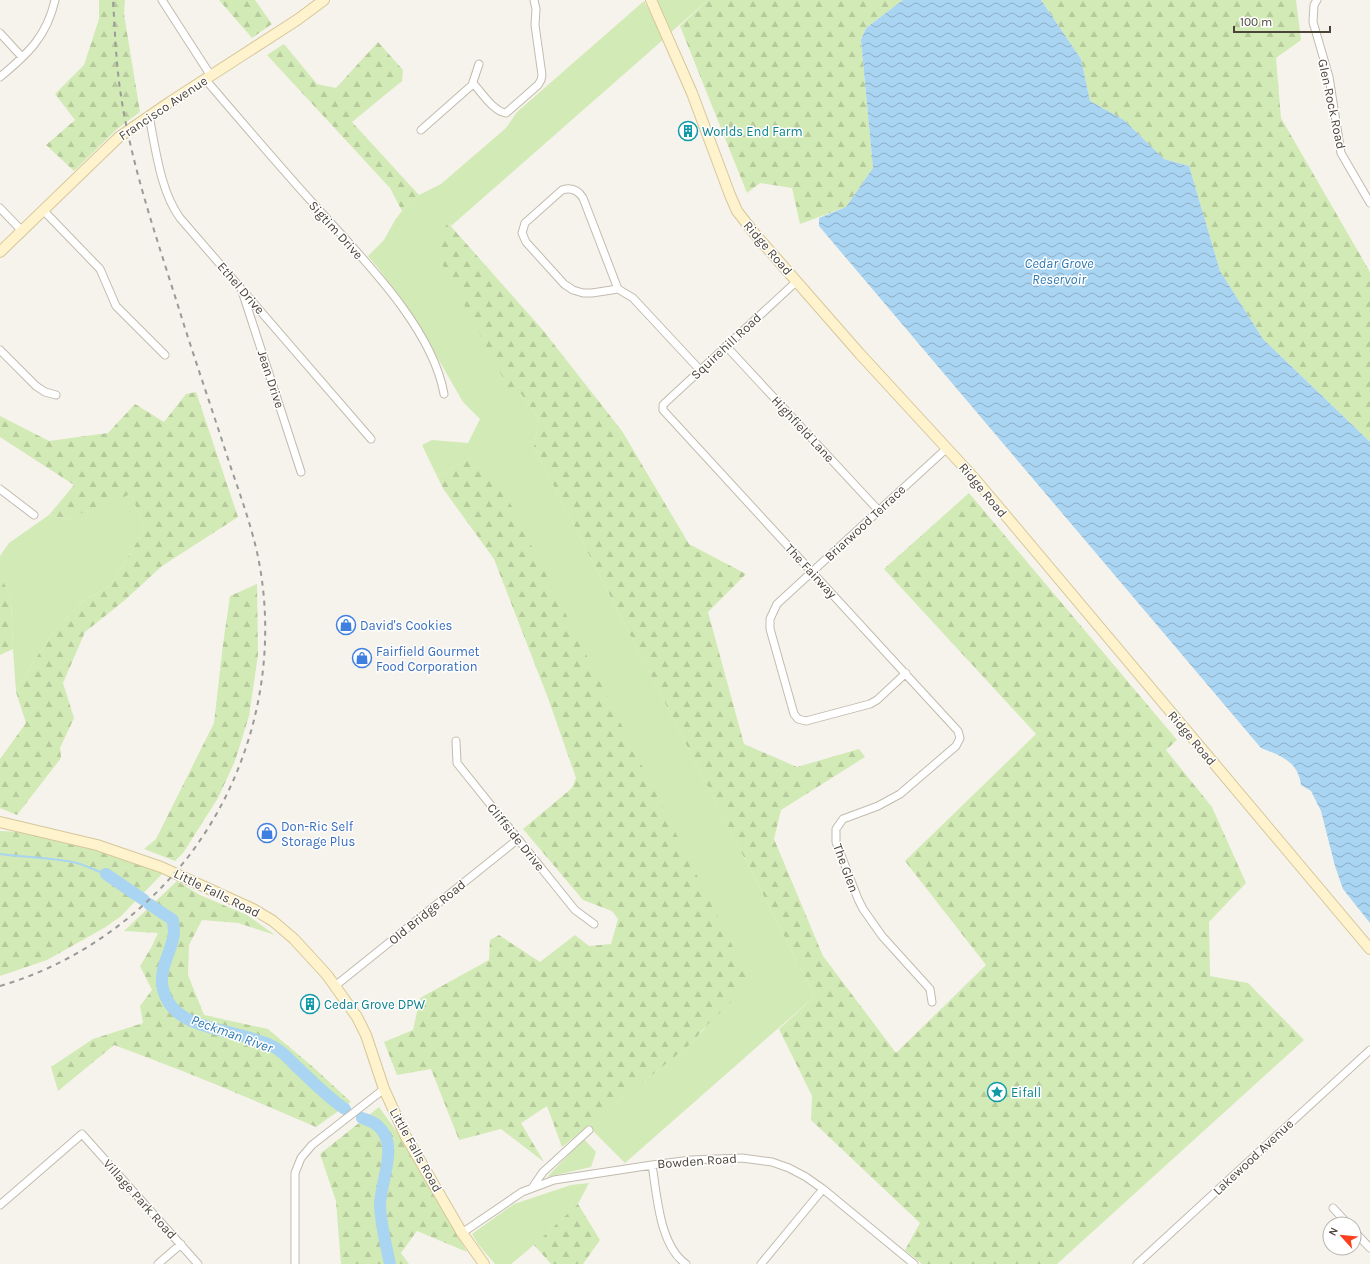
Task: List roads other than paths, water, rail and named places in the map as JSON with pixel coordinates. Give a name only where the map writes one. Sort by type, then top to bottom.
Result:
[{"type":"main road","name":"Francisco Avenue","points":[[0,252],[119,137],[208,77],[297,20],[324,0]]},
{"type":"main road","name":"Ridge Road","points":[[651,0],[692,93],[737,211],[755,234],[860,354],[975,479],[1370,949]]},
{"type":"main road","name":"Little Falls Road","points":[[0,822],[97,845],[161,866],[242,903],[273,921],[294,939],[335,986],[357,1017],[366,1035],[384,1089],[406,1134],[462,1233],[484,1264]]},
{"type":"street","points":[[0,76],[22,57],[40,38],[52,16],[55,0]]},
{"type":"street","name":"Sigtim Drive","points":[[162,0],[208,77],[254,136],[366,263],[399,303],[428,349],[441,378],[444,394]]},
{"type":"street","points":[[473,83],[494,107],[506,113],[541,80],[542,75],[535,25],[536,9],[534,0]]},
{"type":"street","name":"Glen Rock Road","points":[[1317,0],[1314,5],[1312,22],[1329,77],[1341,153],[1370,203]]},
{"type":"street","points":[[0,33],[22,57]]},
{"type":"street","points":[[421,130],[473,83],[478,64]]},
{"type":"street","name":"Ethel Drive","points":[[149,116],[167,194],[180,218],[371,439]]},
{"type":"street","points":[[618,289],[588,293],[573,290],[564,284],[524,239],[522,230],[527,221],[562,190],[569,189],[579,193],[583,198],[618,289],[632,298],[700,370]]},
{"type":"street","points":[[0,208],[22,231]]},
{"type":"street","points":[[43,210],[100,269],[116,306],[165,355]]},
{"type":"street","name":"Squirehill Road","points":[[665,413],[663,408],[664,403],[797,281]]},
{"type":"street","name":"Jean Drive","points":[[241,287],[301,472]]},
{"type":"street","name":"Highfield Lane","points":[[726,346],[879,511]]},
{"type":"street","points":[[0,350],[36,386],[45,392],[56,396]]},
{"type":"street","name":"The Fairway","points":[[665,413],[956,728]]},
{"type":"street","name":"Briarwood Terrace","points":[[906,674],[877,700],[866,706],[847,709],[806,721],[798,719],[793,711],[771,635],[770,618],[777,604],[947,448]]},
{"type":"street","points":[[0,489],[34,515]]},
{"type":"street","name":"The Glen","points":[[932,1002],[930,989],[882,936],[863,909],[836,842],[835,834],[843,819],[885,803],[914,784],[958,744],[960,734],[956,728]]},
{"type":"street","name":"Cliffside Drive","points":[[456,741],[456,763],[575,910],[594,924]]},
{"type":"street","name":"Old Bridge Road","points":[[335,986],[518,839]]},
{"type":"street","name":"Lakewood Avenue","points":[[1137,1264],[1370,1050]]},
{"type":"street","points":[[295,1264],[296,1168],[305,1153],[384,1089]]},
{"type":"street","points":[[532,1188],[543,1172],[589,1130]]},
{"type":"street","name":"Village Park Road","points":[[0,1205],[82,1134],[198,1264]]},
{"type":"street","name":"Bowden Road","points":[[462,1233],[513,1198],[532,1188],[554,1180],[691,1160],[751,1158],[772,1162],[789,1168],[806,1177],[823,1189],[914,1264]]},
{"type":"street","points":[[652,1165],[661,1218],[665,1232],[675,1252],[686,1264]]},
{"type":"street","points":[[761,1264],[823,1189]]},
{"type":"street","points":[[1333,1208],[1340,1216]]},
{"type":"street","points":[[1362,1239],[1370,1248]]},
{"type":"street","points":[[158,1264],[181,1244]]},
{"type":"water","name":"Cedar Grove Reservoir","points":[[903,0],[1041,0],[1081,59],[1090,101],[1124,120],[1164,159],[1189,166],[1220,271],[1263,339],[1370,442],[1370,923],[1343,889],[1335,866],[1321,811],[1311,791],[1301,785],[1296,770],[1287,760],[1261,748],[819,226],[819,218],[846,207],[873,168],[861,40],[866,28]]},
{"type":"waterway","name":"Peckman River","points":[[0,854],[70,862],[80,864],[106,874]]},
{"type":"waterway","name":"Peckman River","points":[[106,874],[144,900]]},
{"type":"waterway","name":"Peckman River","points":[[149,904],[173,920],[173,940],[162,974],[162,981],[167,1000],[174,1009],[193,1022],[250,1038],[276,1048],[326,1094],[345,1109]]},
{"type":"waterway","name":"Peckman River","points":[[362,1118],[378,1126],[388,1143],[387,1164],[380,1206],[390,1264]]},
{"type":"railway","points":[[0,986],[28,977],[54,965],[80,952],[104,936],[149,900],[188,857],[211,824],[230,788],[245,751],[256,712],[263,672],[265,632],[263,592],[257,552],[245,508],[184,325],[140,183],[126,125],[121,96],[113,0]]},
{"type":"place","name":"Worlds End Farm","points":[[688,131]]},
{"type":"place","name":"David's Cookies","points":[[346,625]]},
{"type":"place","name":"Fairfield Gourmet Food Corporation","points":[[362,658]]},
{"type":"place","name":"Don-Ric Self Storage Plus","points":[[267,833]]},
{"type":"place","name":"Cedar Grove DPW","points":[[310,1004]]},
{"type":"place","name":"Eifall","points":[[997,1092]]}]
